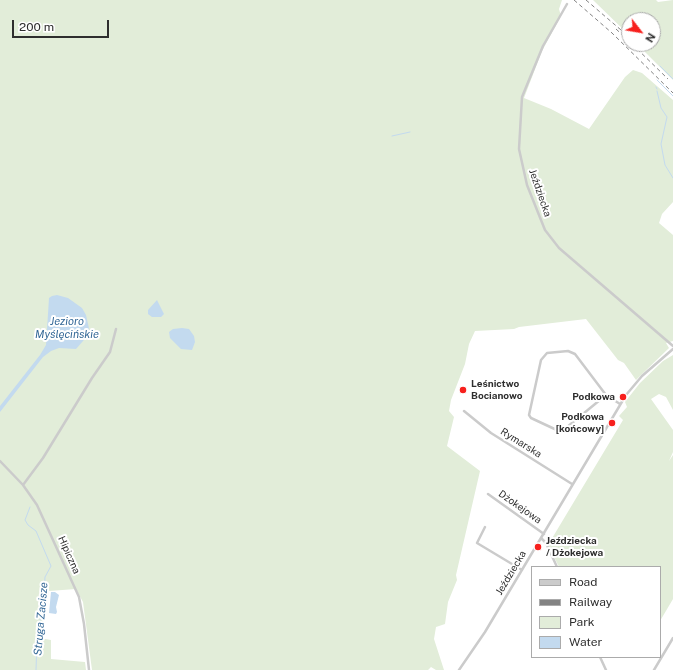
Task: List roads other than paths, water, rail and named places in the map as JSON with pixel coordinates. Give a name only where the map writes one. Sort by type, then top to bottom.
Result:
[{"type":"street","name":"Jeździecka","points":[[459,670],[480,640],[620,404],[642,376],[673,348],[670,343],[559,248],[545,230],[527,186],[519,149],[522,97],[543,46],[566,4]]},
{"type":"street","points":[[23,485],[43,458],[92,378],[110,352],[116,328]]},
{"type":"street","points":[[606,395],[561,432],[531,418],[529,415],[541,360],[548,353],[572,351],[606,395],[620,404]]},
{"type":"street","name":"Rymarska","points":[[464,411],[491,433],[572,484]]},
{"type":"street","name":"Hipiczna","points":[[0,461],[23,485],[33,499],[81,602],[89,670]]},
{"type":"street","name":"Dżokejowa","points":[[488,494],[544,534]]},
{"type":"street","points":[[485,527],[478,543],[522,570]]},
{"type":"street","points":[[541,538],[546,543],[557,566]]},
{"type":"street","points":[[654,670],[673,638]]},
{"type":"street","points":[[600,658],[606,670]]},
{"type":"water","name":"Jezioro Myślęcińskie","points":[[57,295],[68,298],[82,308],[86,315],[90,333],[76,349],[59,348],[51,351],[43,357],[0,412],[0,406],[40,355],[46,345],[49,298]]},
{"type":"water","points":[[157,300],[164,314],[161,317],[152,317],[148,314],[148,310]]},
{"type":"water","points":[[173,329],[189,329],[194,336],[195,342],[192,350],[181,349],[170,338],[169,332]]},
{"type":"water","points":[[51,592],[55,592],[59,595],[56,614],[49,613]]},
{"type":"waterway","points":[[660,66],[673,79]]},
{"type":"waterway","points":[[657,80],[673,96]]},
{"type":"waterway","points":[[657,91],[661,108],[667,117],[661,144],[665,165],[673,178]]},
{"type":"waterway","points":[[392,136],[410,132]]},
{"type":"waterway","name":"Struga Zacisze","points":[[30,507],[25,520],[28,525],[36,531],[51,566],[45,577],[37,640],[36,670]]},
{"type":"railway","points":[[574,0],[612,33],[673,93]]},
{"type":"railway","points":[[586,0],[621,30]]},
{"type":"railway","points":[[616,29],[621,34]]},
{"type":"railway","points":[[640,52],[668,79]]},
{"type":"place","name":"Leśnictwo Bocianowo","points":[[463,390]]},
{"type":"place","name":"Podkowa","points":[[623,397]]},
{"type":"place","name":"Podkowa [końcowy]","points":[[612,423]]},
{"type":"place","name":"Jeździecka / Dżokejowa","points":[[538,547]]}]
